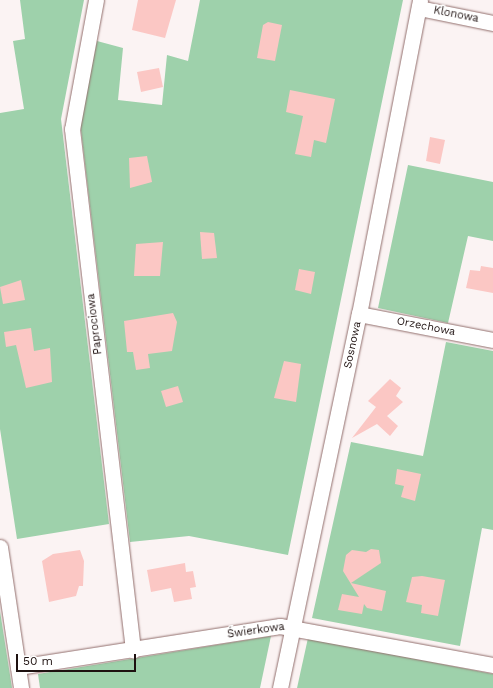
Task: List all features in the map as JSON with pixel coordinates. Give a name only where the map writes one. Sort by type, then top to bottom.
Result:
[{"type":"street","name":"Paprociowa","points":[[96,0],[72,128],[133,650]]},
{"type":"street","name":"Klonowa","points":[[420,4],[493,22]]},
{"type":"street","name":"Sosnowa","points":[[280,688],[359,314],[420,4]]},
{"type":"street","name":"Orzechowa","points":[[359,314],[493,340]]},
{"type":"street","points":[[0,547],[21,688]]},
{"type":"street","name":"Świerkowa","points":[[18,667],[292,627],[493,665]]},
{"type":"green space","points":[[20,0],[84,0],[61,119],[109,524],[17,539],[0,429],[0,113],[24,109],[13,41],[25,39]]},
{"type":"green space","points":[[200,0],[403,0],[288,555],[189,536],[130,542],[80,122],[97,41],[123,48],[118,100],[162,105],[167,55],[188,61]]},
{"type":"green space","points":[[408,165],[493,182],[493,241],[468,236],[448,323],[378,308]]},
{"type":"green space","points":[[446,342],[493,351],[493,530],[482,528],[460,646],[312,618],[351,442],[423,456]]},
{"type":"green space","points":[[0,611],[12,688],[0,688]]},
{"type":"green space","points":[[271,636],[260,688],[40,688],[38,674]]},
{"type":"green space","points":[[308,638],[493,674],[493,688],[297,688]]},
{"type":"building","points":[[138,0],[176,0],[165,38],[132,30]]},
{"type":"building","points":[[268,22],[282,25],[275,61],[257,58],[263,25]]},
{"type":"building","points":[[159,68],[163,87],[141,92],[137,72]]},
{"type":"building","points":[[290,90],[335,99],[326,143],[314,140],[311,157],[295,154],[303,116],[286,112]]},
{"type":"building","points":[[430,137],[445,140],[440,164],[426,161]]},
{"type":"building","points":[[147,156],[152,182],[130,188],[129,158]]},
{"type":"building","points":[[200,232],[214,233],[217,258],[202,259]]},
{"type":"building","points":[[163,242],[160,276],[134,276],[136,244]]},
{"type":"building","points":[[481,266],[493,268],[493,293],[466,288],[470,270],[480,271]]},
{"type":"building","points":[[299,269],[315,272],[311,294],[295,290]]},
{"type":"building","points":[[21,280],[25,300],[3,304],[0,287]]},
{"type":"building","points":[[173,313],[177,322],[172,351],[148,354],[150,368],[136,370],[133,352],[127,352],[124,321]]},
{"type":"building","points":[[31,328],[34,351],[50,348],[52,382],[26,388],[16,345],[6,347],[4,332]]},
{"type":"building","points":[[284,361],[301,364],[296,402],[274,398]]},
{"type":"building","points":[[390,379],[401,388],[396,396],[403,402],[387,416],[398,426],[390,436],[377,424],[352,438],[376,407],[368,401]]},
{"type":"building","points":[[178,386],[183,402],[166,407],[161,391]]},
{"type":"building","points":[[397,469],[421,474],[415,501],[401,497],[404,486],[395,484]]},
{"type":"building","points":[[371,549],[379,550],[381,563],[351,583],[386,591],[382,611],[367,608],[364,604],[362,614],[338,610],[342,594],[359,597],[343,571],[346,555],[352,550],[366,552]]},
{"type":"building","points":[[80,550],[84,561],[83,586],[79,586],[76,596],[49,602],[42,561],[53,554]]},
{"type":"building","points":[[185,563],[186,572],[193,571],[196,587],[190,588],[192,599],[174,602],[171,588],[151,592],[147,570]]},
{"type":"building","points":[[422,576],[445,580],[438,616],[421,613],[422,605],[406,602],[412,577]]}]
